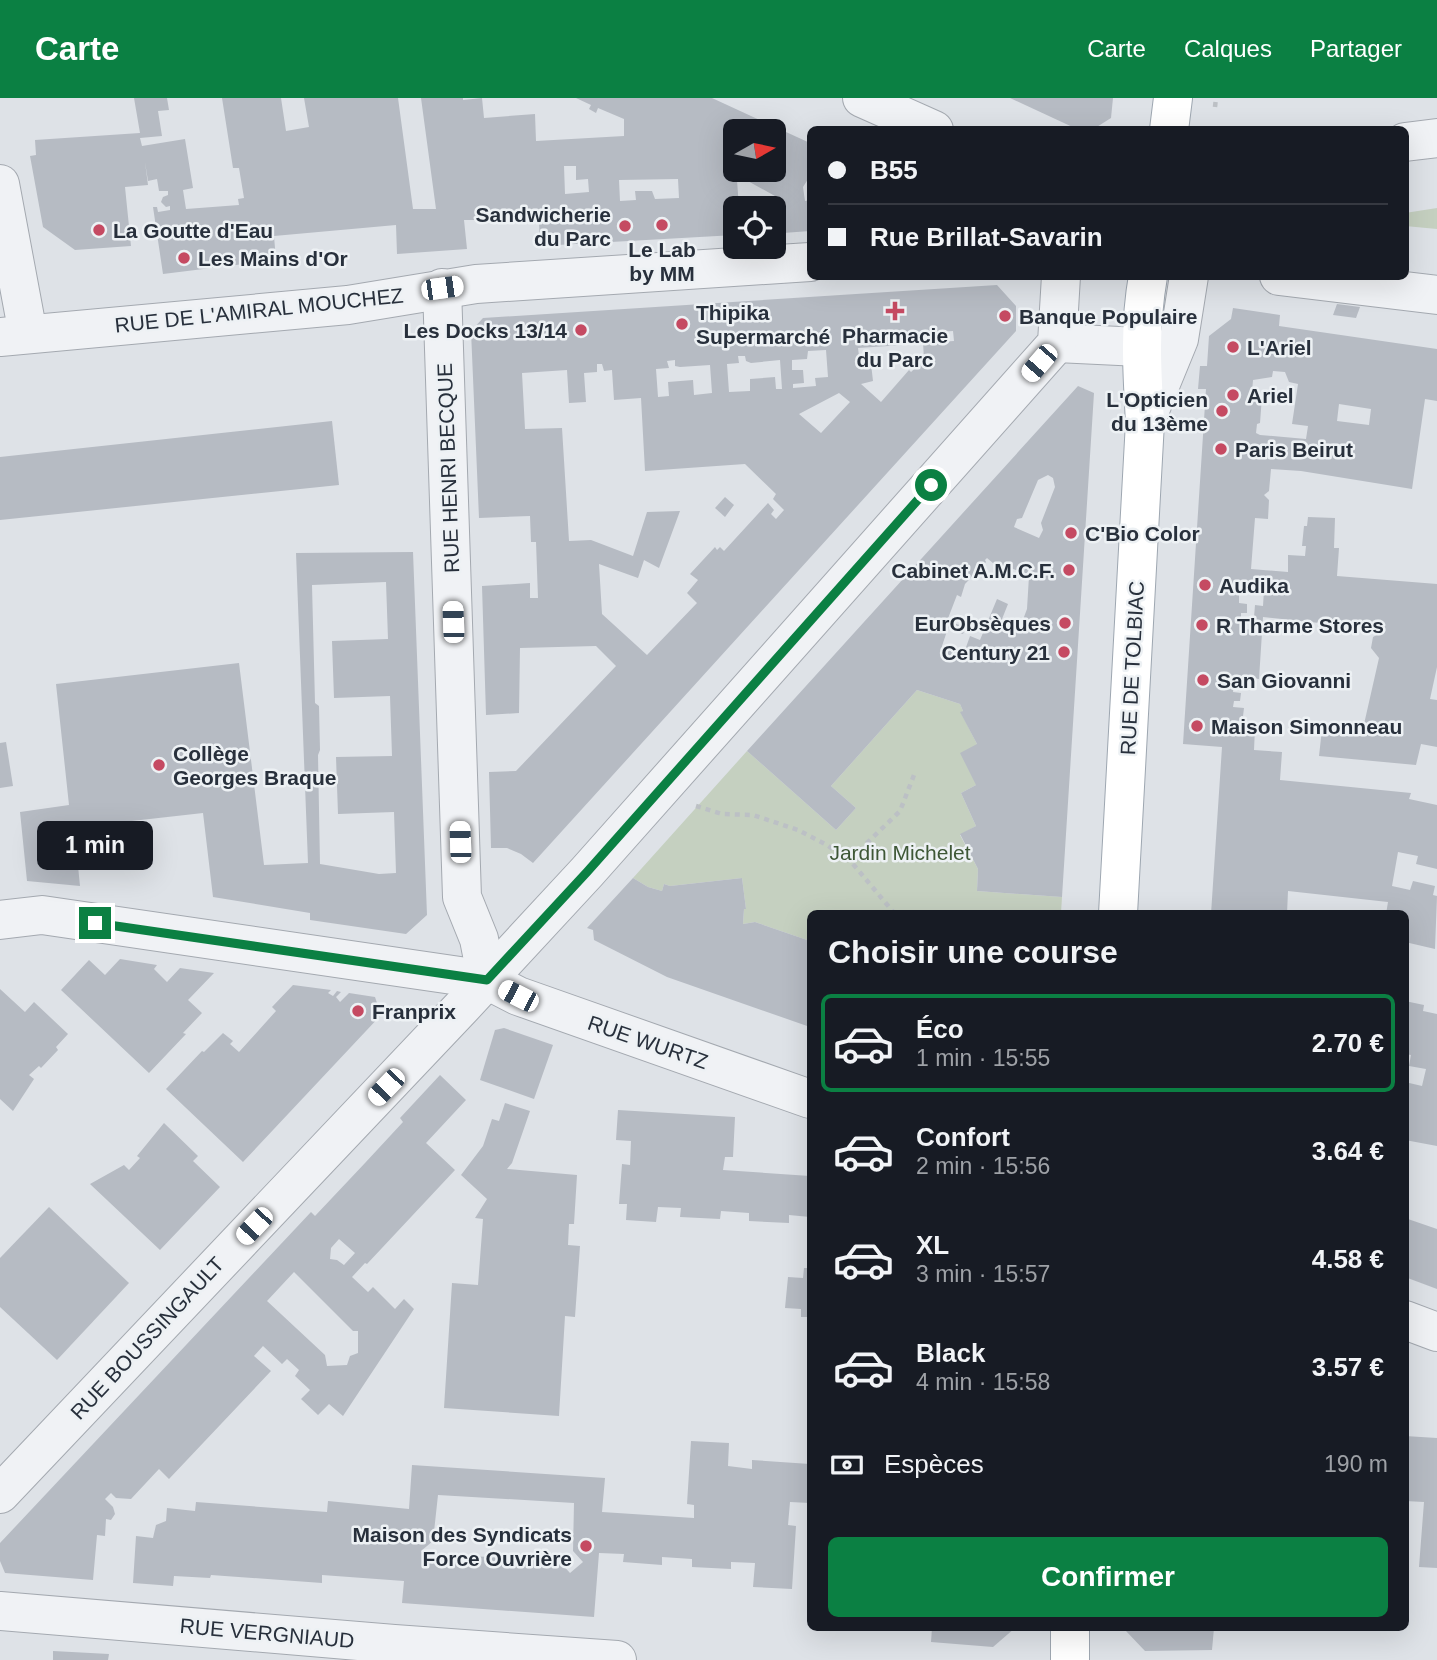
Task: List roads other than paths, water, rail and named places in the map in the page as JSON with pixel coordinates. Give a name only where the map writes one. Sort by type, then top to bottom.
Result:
[{"type":"main road","points":[[1170,126],[1173,98]]},
{"type":"main road","name":"RUE DE TOLBIAC","points":[[1118,910],[1146,422],[1140,347],[1146,280]]},
{"type":"main road","points":[[1070,1631],[1070,1660]]},
{"type":"street","points":[[862,98],[913,114]]},
{"type":"street","points":[[1409,142],[1437,138]]},
{"type":"street","points":[[0,184],[14,336]]},
{"type":"street","name":"RUE DE L'AMIRAL MOUCHEZ","points":[[14,336],[348,305],[476,284],[807,262]]},
{"type":"street","points":[[1061,280],[1057,343],[1140,347]]},
{"type":"street","points":[[1146,422],[1179,339],[1188,280]]},
{"type":"street","points":[[1312,280],[1437,295]]},
{"type":"street","name":"RUE HENRI BECQUE","points":[[442,288],[462,897],[480,939],[487,980]]},
{"type":"street","name":"RUE BOUSSINGAULT","points":[[0,1494],[587,872],[1057,343]]},
{"type":"street","name":"RUE WURTZ","points":[[0,920],[42,915],[487,980],[518,996],[807,1098]]},
{"type":"street","points":[[1409,1322],[1437,1332]]},
{"type":"street","name":"RUE VERGNIAUD","points":[[0,1611],[393,1652],[617,1660]]},
{"type":"place","name":"Le Lab by MM","points":[[662,225]]},
{"type":"place","name":"Sandwicherie du Parc","points":[[625,226]]},
{"type":"place","name":"La Goutte d'Eau","points":[[99,230]]},
{"type":"place","name":"Les Mains d'Or","points":[[184,258]]},
{"type":"place","name":"Pharmacie du Parc","points":[[895,311]]},
{"type":"place","name":"Banque Populaire","points":[[1005,316]]},
{"type":"place","name":"Thipika Supermarché","points":[[682,324]]},
{"type":"place","name":"Les Docks 13/14","points":[[581,330]]},
{"type":"place","name":"L'Ariel","points":[[1233,347]]},
{"type":"place","name":"Ariel","points":[[1233,395]]},
{"type":"place","name":"L'Opticien du 13ème","points":[[1222,411]]},
{"type":"place","name":"Paris Beirut","points":[[1221,449]]},
{"type":"place","name":"C'Bio Color","points":[[1071,533]]},
{"type":"place","name":"Cabinet A.M.C.F.","points":[[1069,570]]},
{"type":"place","name":"Audika","points":[[1205,585]]},
{"type":"place","name":"EurObsèques","points":[[1065,623]]},
{"type":"place","name":"R Tharme Stores","points":[[1202,625]]},
{"type":"place","name":"Century 21","points":[[1064,652]]},
{"type":"place","name":"San Giovanni","points":[[1203,680]]},
{"type":"place","name":"Maison Simonneau","points":[[1197,726]]},
{"type":"place","name":"Collège Georges Braque","points":[[159,765]]},
{"type":"place","name":"Franprix","points":[[358,1011]]},
{"type":"place","name":"Maison des Syndicats Force Ouvrière","points":[[586,1546]]},
{"type":"park label","name":"Jardin Michelet","points":[[900,852]]}]
